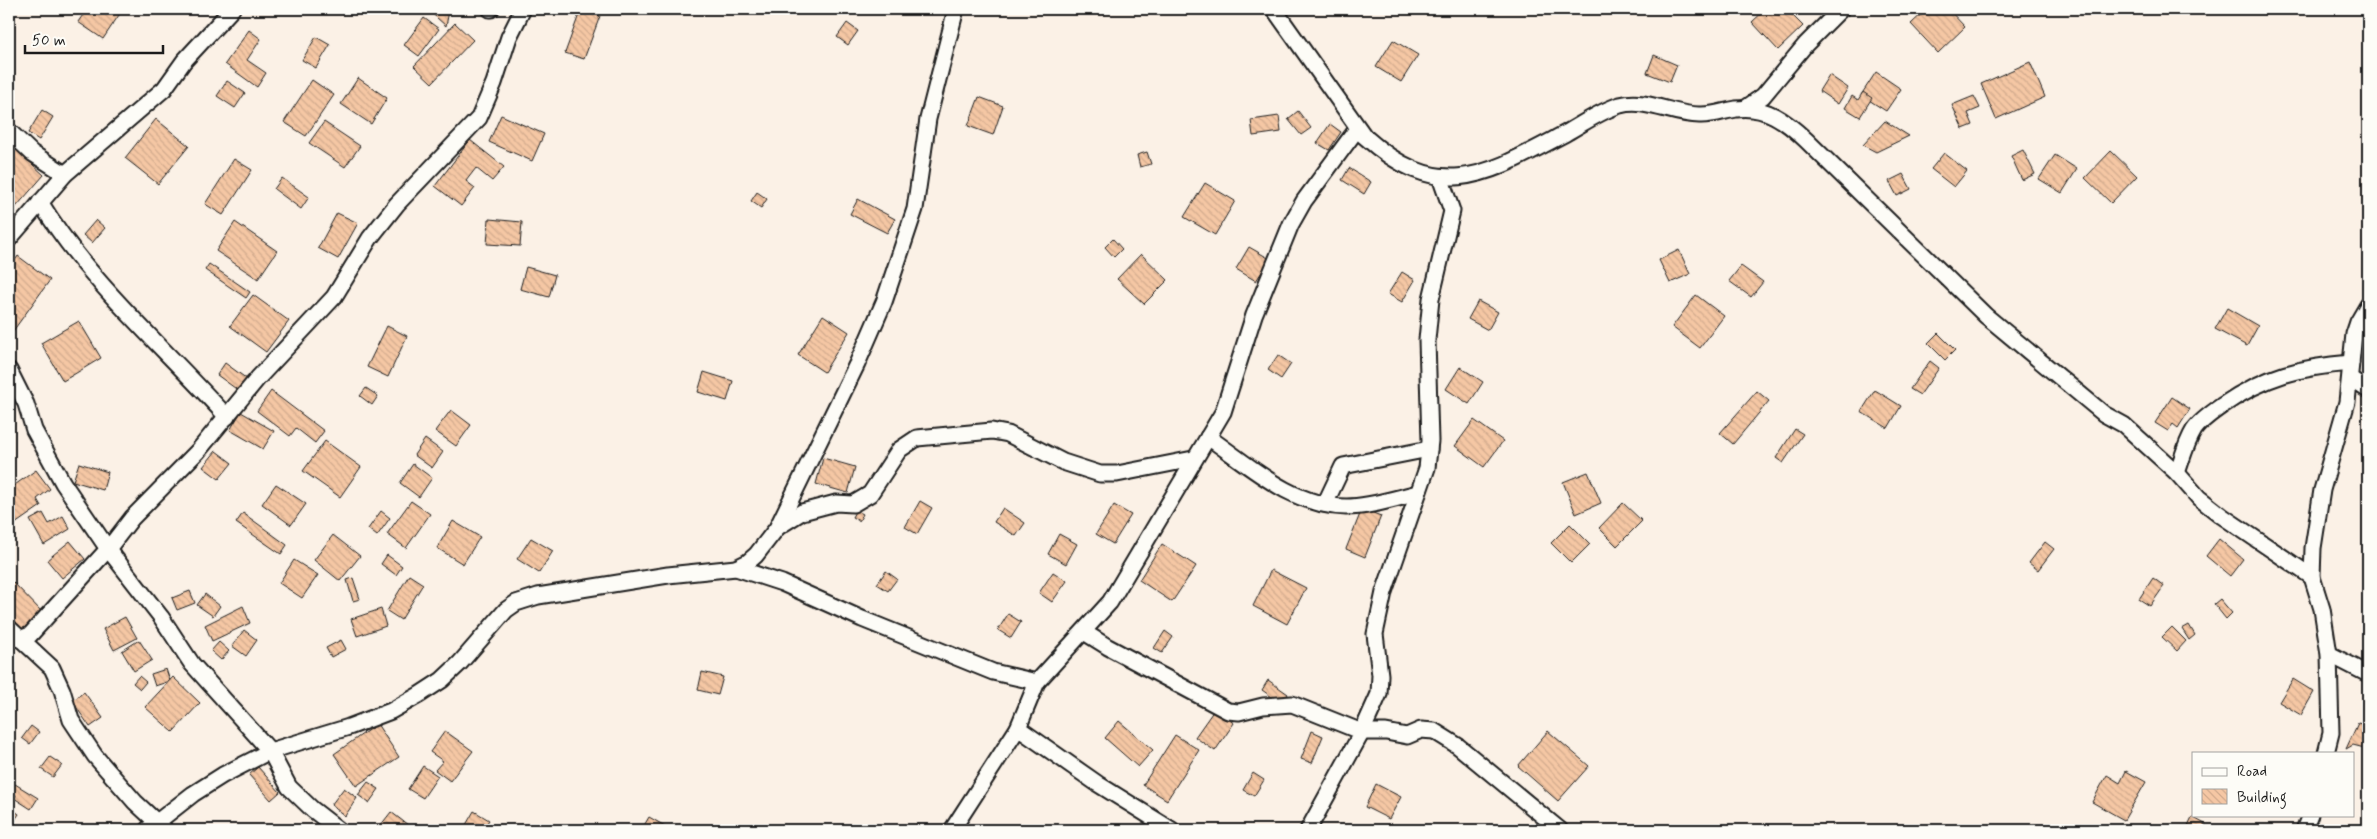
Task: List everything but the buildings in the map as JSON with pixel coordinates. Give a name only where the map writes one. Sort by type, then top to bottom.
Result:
[{"type":"street","points":[[9,239],[65,174],[164,89],[184,61],[232,9]]},
{"type":"street","points":[[19,639],[30,635],[108,549],[132,518],[179,471],[228,417],[258,378],[334,297],[370,238],[397,204],[467,133],[479,118],[492,91],[509,37],[523,9]]},
{"type":"street","points":[[9,628],[52,668],[72,720],[95,756],[157,827],[193,794],[223,775],[270,752],[349,727],[391,711],[419,695],[442,680],[460,663],[496,618],[516,603],[538,596],[668,575],[736,568],[748,562],[756,555],[777,528],[857,364],[884,302],[915,209],[928,119],[956,9]]},
{"type":"street","points":[[1274,9],[1357,129],[1380,151],[1402,165],[1440,177],[1463,178],[1492,169],[1567,132],[1606,110],[1622,105],[1648,105],[1698,116],[1746,108],[1770,113],[1797,131],[1986,316],[2104,414],[2124,425],[2177,473],[2199,498],[2222,516],[2312,577]]},
{"type":"street","points":[[1746,108],[1763,96],[1806,44],[1841,9]]},
{"type":"street","points":[[952,830],[1018,728],[1037,682],[1110,602],[1193,459],[1223,412],[1254,315],[1291,224],[1304,201],[1357,129]]},
{"type":"street","points":[[9,131],[32,153],[65,174]]},
{"type":"street","points":[[1308,830],[1362,732],[1380,685],[1375,634],[1384,592],[1427,468],[1430,449],[1427,340],[1431,299],[1452,212],[1440,177]]},
{"type":"street","points":[[40,202],[83,264],[104,289],[186,371],[228,417]]},
{"type":"street","points":[[2326,752],[2331,733],[2329,654],[2322,609],[2312,577],[2313,548],[2322,490],[2347,402],[2354,334],[2358,322],[2368,305]]},
{"type":"street","points":[[2177,473],[2188,441],[2196,428],[2230,400],[2258,383],[2284,373],[2314,366],[2351,363]]},
{"type":"street","points":[[9,370],[26,404],[34,430],[63,483],[108,549],[161,617],[192,664],[270,752],[289,787],[312,810],[340,830]]},
{"type":"street","points":[[2350,379],[2368,390]]},
{"type":"street","points":[[777,528],[802,512],[836,503],[854,504],[870,494],[899,450],[917,438],[992,431],[1008,434],[1062,462],[1100,474],[1117,474],[1193,459]]},
{"type":"street","points":[[1208,437],[1278,488],[1325,504],[1348,507],[1418,493]]},
{"type":"street","points":[[1325,504],[1342,466],[1430,449]]},
{"type":"street","points":[[736,568],[782,583],[862,619],[985,668],[1037,682]]},
{"type":"street","points":[[1084,632],[1228,711],[1239,712],[1263,706],[1292,704],[1362,732],[1386,732],[1406,736],[1421,730],[1434,731],[1458,746],[1560,830]]},
{"type":"street","points":[[2329,654],[2368,674]]},
{"type":"street","points":[[1018,728],[1098,784],[1172,830]]},
{"type":"street","points":[[2304,830],[2310,816]]}]
